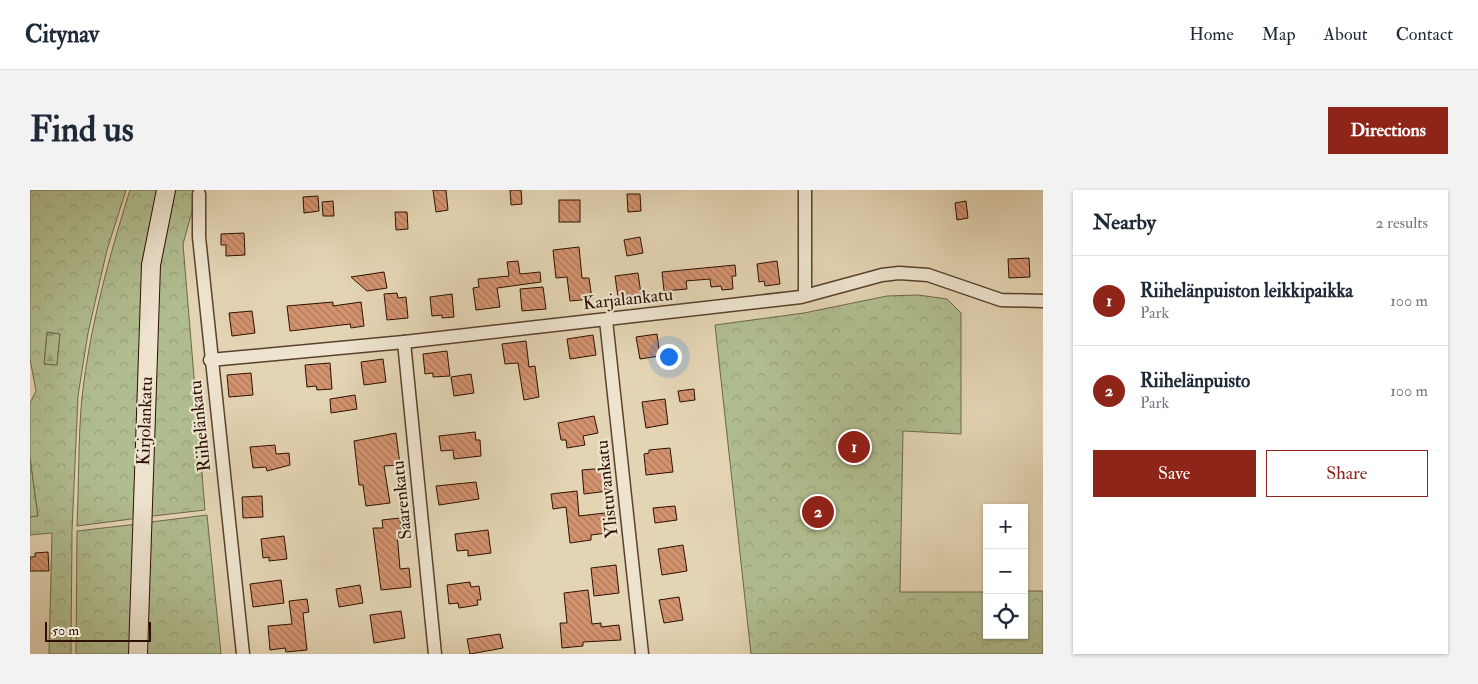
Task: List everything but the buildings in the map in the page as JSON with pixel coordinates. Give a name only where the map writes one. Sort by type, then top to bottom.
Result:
[{"type":"main road","name":"Kirjolankatu","points":[[138,654],[150,264],[166,190]]},
{"type":"street","points":[[805,190],[805,295]]},
{"type":"street","name":"Riihelänkatu","points":[[199,194],[198,237],[243,654]]},
{"type":"street","name":"Karjalankatu","points":[[210,360],[404,342],[606,320],[805,295],[882,275],[914,273],[940,278],[1001,300],[1043,301]]},
{"type":"street","name":"Ylistuvankatu","points":[[606,320],[642,654]]},
{"type":"street","name":"Saarenkatu","points":[[404,342],[435,654]]},
{"type":"green space","points":[[30,190],[126,190],[107,250],[88,333],[78,396],[72,531],[71,654],[49,654],[52,533],[30,535],[30,517],[38,516],[30,457],[30,403],[36,391],[30,359]],"holes":[[[47,332],[60,334],[57,365],[44,364]]]},
{"type":"green space","points":[[130,190],[163,190],[139,518],[77,526],[80,429],[85,370],[101,292]]},
{"type":"green space","points":[[170,190],[198,190],[183,244],[205,510],[144,517],[153,265]]},
{"type":"green space","points":[[918,295],[947,299],[961,313],[961,434],[903,431],[900,592],[983,592],[983,639],[1028,639],[1028,591],[1043,591],[1043,654],[751,654],[715,325],[804,313],[887,296]]},
{"type":"green space","points":[[47,332],[60,334],[57,365],[44,364]]},
{"type":"green space","points":[[30,457],[38,516],[30,517]]},
{"type":"green space","points":[[207,515],[221,654],[141,654],[143,523]]},
{"type":"green space","points":[[138,524],[136,654],[76,654],[77,531]]},
{"type":"place","name":"Riihelänpuiston leikkipaikka","points":[[854,447]]},
{"type":"place","name":"Riihelänpuisto","points":[[818,512]]}]
